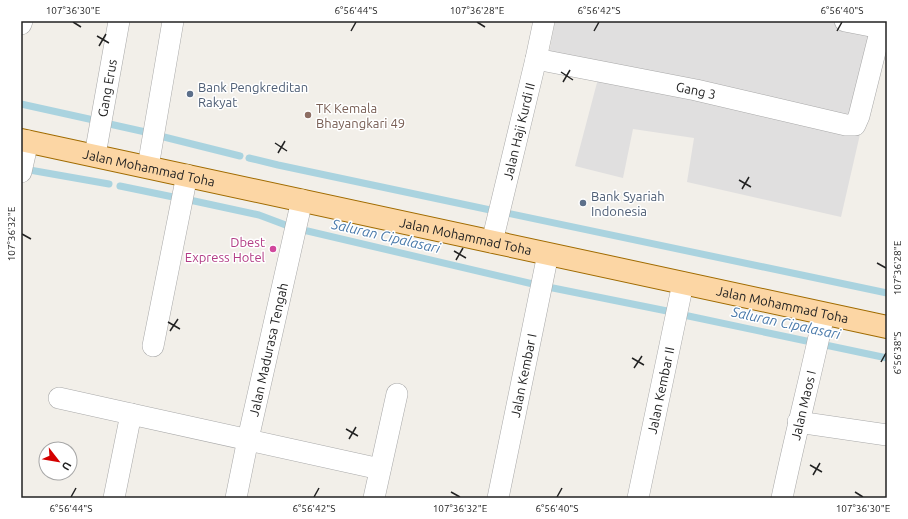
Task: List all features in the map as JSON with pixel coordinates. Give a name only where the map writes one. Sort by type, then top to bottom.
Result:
[{"type":"main road","name":"Jalan Mohammad Toha","points":[[25,140],[887,327]]},
{"type":"street","name":"Gang Erus","points":[[94,155],[119,21]]},
{"type":"street","points":[[148,167],[173,21]]},
{"type":"street","name":"Jalan Haji Kurdi II","points":[[492,242],[544,21]]},
{"type":"street","points":[[846,21],[882,25]]},
{"type":"street","name":"Gang 3","points":[[536,59],[696,90],[846,125],[855,125],[859,116],[882,25]]},
{"type":"street","points":[[22,168],[25,140]]},
{"type":"street","points":[[153,346],[187,175]]},
{"type":"street","name":"Jalan Madurasa Tengah","points":[[236,498],[302,200]]},
{"type":"street","name":"Jalan Kembar I","points":[[498,498],[548,254]]},
{"type":"street","name":"Jalan Kembar II","points":[[638,498],[683,283]]},
{"type":"street","name":"Jalan Maos I","points":[[782,498],[798,422],[814,366],[824,314]]},
{"type":"street","points":[[374,498],[397,394]]},
{"type":"street","points":[[59,398],[380,469]]},
{"type":"street","points":[[114,498],[131,414]]},
{"type":"street","points":[[798,422],[887,435]]},
{"type":"shaded area","points":[[555,21],[886,21],[841,217],[687,182],[694,138],[633,129],[623,178],[575,166],[599,75],[547,64]]},
{"type":"waterway","points":[[21,104],[98,121]]},
{"type":"waterway","points":[[105,123],[150,133]]},
{"type":"waterway","points":[[156,135],[240,156]]},
{"type":"waterway","points":[[249,158],[495,211]]},
{"type":"waterway","name":"Saluran Cipalasari","points":[[24,169],[109,184]]},
{"type":"waterway","name":"Saluran Cipalasari","points":[[120,186],[178,198]]},
{"type":"waterway","name":"Saluran Cipalasari","points":[[185,199],[259,215],[291,227]]},
{"type":"waterway","points":[[502,212],[887,293]]},
{"type":"waterway","name":"Saluran Cipalasari","points":[[299,229],[537,285]]},
{"type":"waterway","name":"Saluran Cipalasari","points":[[543,286],[672,312]]},
{"type":"waterway","name":"Saluran Cipalasari","points":[[679,314],[887,358]]},
{"type":"place","name":"Bank Pengkreditan Rakyat","points":[[190,94]]},
{"type":"place","name":"TK Kemala Bhayangkari 49","points":[[308,115]]},
{"type":"place","name":"Bank Syariah Indonesia","points":[[583,203]]},
{"type":"place","name":"Dbest Express Hotel","points":[[273,249]]}]
